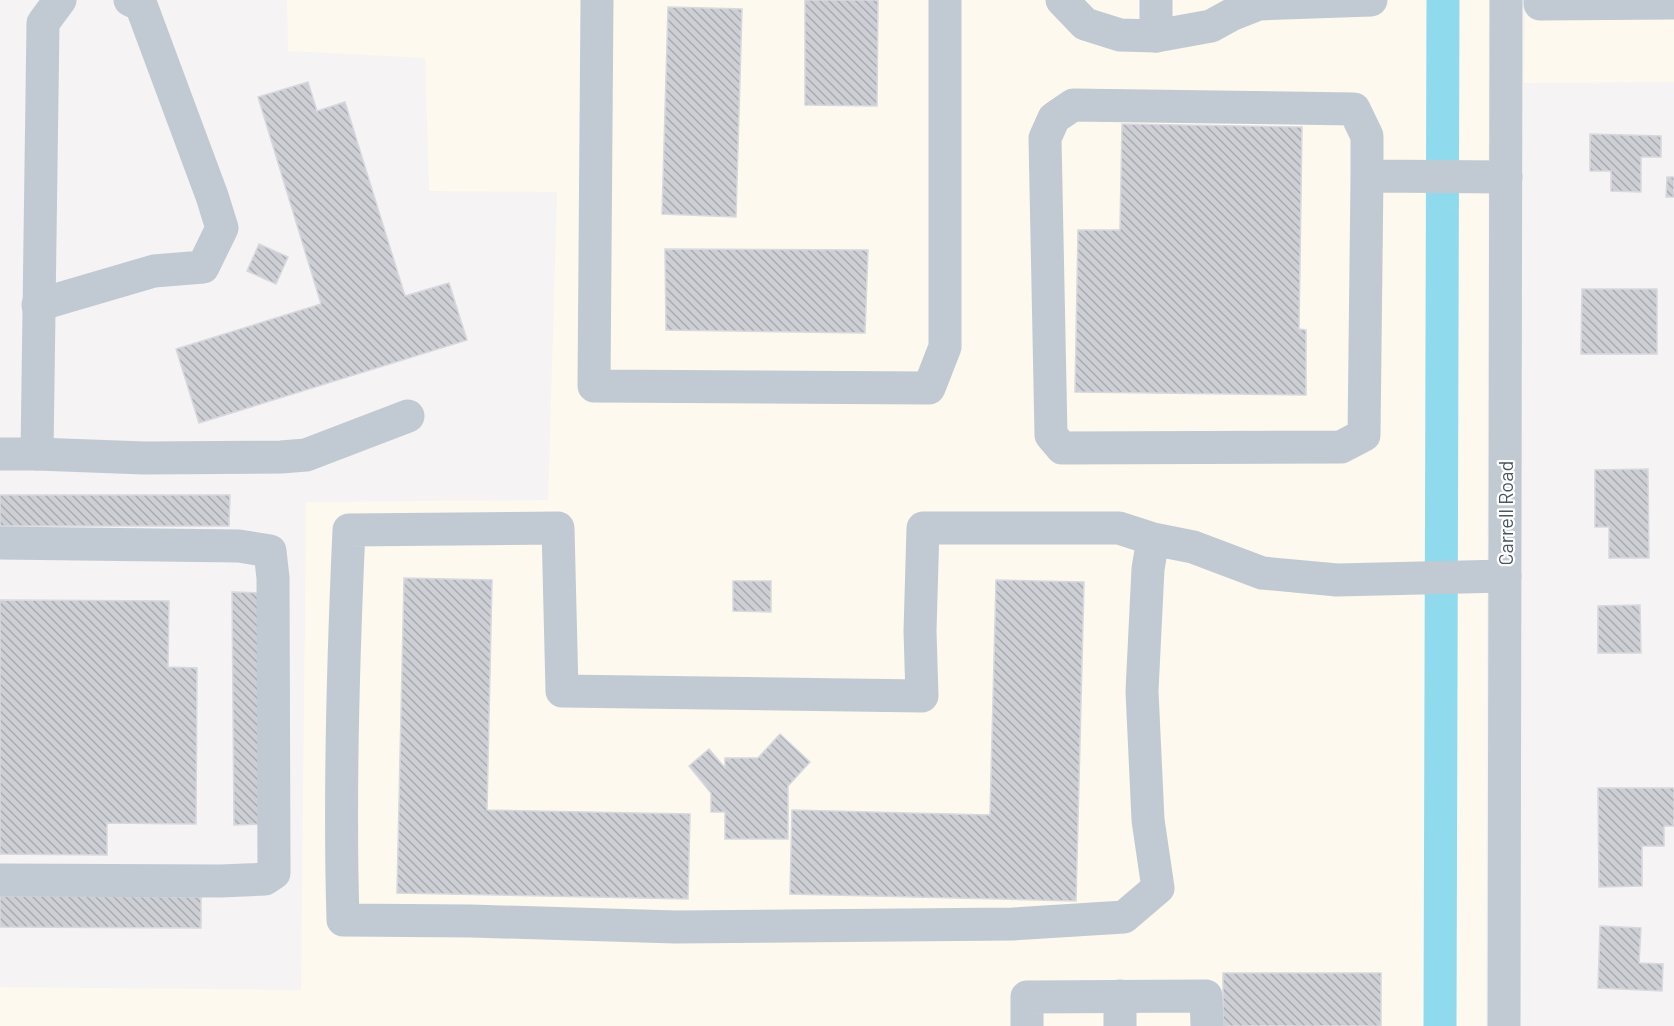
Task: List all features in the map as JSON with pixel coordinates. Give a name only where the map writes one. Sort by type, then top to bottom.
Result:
[{"type":"street","points":[[37,454],[43,22],[60,0]]},
{"type":"street","points":[[38,305],[154,271],[203,267],[222,228],[141,5],[130,0]]},
{"type":"street","points":[[597,0],[594,386],[929,388],[945,347],[945,0]]},
{"type":"street","points":[[1062,0],[1085,24],[1120,35],[1156,36],[1211,26],[1259,4],[1371,0]]},
{"type":"street","points":[[1156,0],[1156,36]]},
{"type":"street","name":"Carrell Road","points":[[1504,1026],[1505,576],[1493,177],[1506,0]]},
{"type":"street","points":[[1540,0],[1540,4],[1674,3]]},
{"type":"street","points":[[1073,105],[1354,110],[1367,136],[1367,176],[1364,435],[1341,447],[1062,448],[1051,435],[1045,138],[1054,118],[1073,105]]},
{"type":"street","points":[[1367,176],[1493,177]]},
{"type":"street","points":[[0,454],[144,458],[281,457],[306,454],[408,416]]},
{"type":"street","points":[[1153,539],[1148,569],[1142,690],[1148,820],[1158,888],[1124,917],[1013,924],[676,927],[343,920],[340,810],[342,673],[349,531],[558,528],[562,691],[922,696],[920,631],[923,528],[1119,528],[1153,539],[1193,547],[1262,573],[1337,580],[1505,576]]},
{"type":"street","points":[[0,543],[239,546],[270,551],[273,578],[274,873],[265,879],[221,881],[0,880]]},
{"type":"street","points":[[1027,1026],[1027,997],[1120,1011],[1206,996],[1207,1026]]},
{"type":"shaded area","points":[[287,0],[1489,0],[1486,1026],[0,1026],[0,987],[301,990],[306,502],[548,500],[557,192],[429,191],[425,58],[288,51]]},
{"type":"shaded area","points":[[1525,0],[1674,0],[1674,82],[1524,83]]},
{"type":"building","points":[[805,0],[878,0],[877,106],[805,105]]},
{"type":"building","points":[[668,7],[742,9],[736,217],[662,214]]},
{"type":"building","points":[[308,82],[317,111],[345,102],[405,296],[449,283],[467,340],[199,423],[176,349],[321,304],[258,97]]},
{"type":"building","points":[[1122,124],[1302,127],[1299,329],[1306,330],[1306,395],[1075,392],[1078,230],[1120,230]]},
{"type":"building","points":[[1590,134],[1661,136],[1661,157],[1641,157],[1641,192],[1611,191],[1611,171],[1590,171]]},
{"type":"building","points":[[1667,177],[1674,177],[1674,197],[1666,197]]},
{"type":"building","points":[[259,244],[288,257],[276,284],[247,271]]},
{"type":"building","points":[[665,249],[868,250],[865,333],[666,330]]},
{"type":"building","points":[[1582,289],[1657,289],[1657,354],[1581,354]]},
{"type":"building","points":[[1648,469],[1649,558],[1609,558],[1609,527],[1595,527],[1595,470]]},
{"type":"building","points":[[0,495],[230,495],[229,526],[0,526]]},
{"type":"building","points":[[404,578],[492,580],[487,810],[690,814],[688,899],[397,893]]},
{"type":"building","points":[[996,580],[1084,582],[1076,901],[790,894],[792,810],[990,815]]},
{"type":"building","points":[[733,581],[771,581],[771,612],[733,611]]},
{"type":"building","points":[[232,592],[263,593],[265,824],[234,825]]},
{"type":"building","points":[[0,600],[169,601],[168,667],[197,668],[196,824],[107,823],[107,855],[0,854]]},
{"type":"building","points":[[1640,605],[1641,653],[1598,653],[1598,606]]},
{"type":"building","points":[[780,734],[810,762],[788,786],[788,839],[725,839],[725,812],[711,812],[711,793],[689,766],[709,749],[725,768],[725,758],[758,758]]},
{"type":"building","points":[[1598,788],[1674,788],[1674,826],[1664,826],[1664,846],[1642,846],[1642,886],[1599,887]]},
{"type":"building","points":[[0,896],[201,897],[201,928],[0,927]]},
{"type":"building","points":[[1600,926],[1641,928],[1639,963],[1663,964],[1662,991],[1598,988]]},
{"type":"building","points":[[1223,973],[1381,973],[1381,1026],[1223,1026]]},
{"type":"waterway","points":[[1440,1026],[1443,0]]}]
